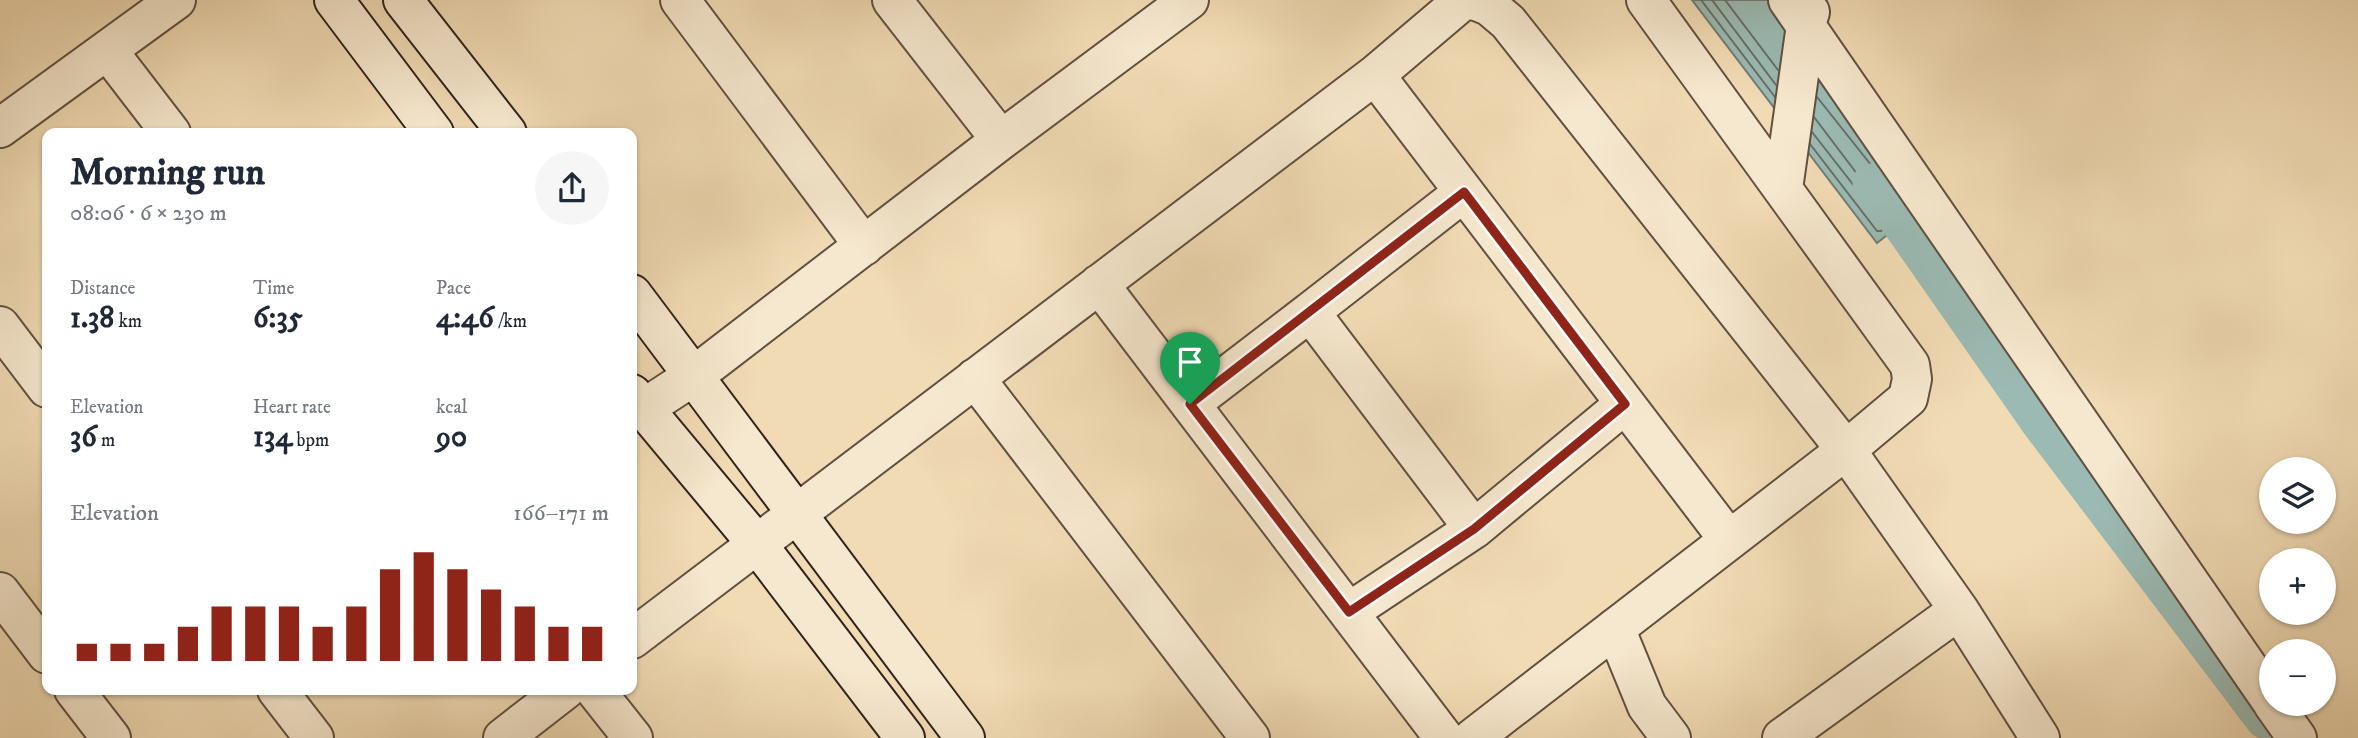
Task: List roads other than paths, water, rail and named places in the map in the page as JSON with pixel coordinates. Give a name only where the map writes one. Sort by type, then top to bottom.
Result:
[{"type":"street","points":[[0,128],[176,0]]},
{"type":"street","points":[[334,0],[430,128]]},
{"type":"street","points":[[403,0],[503,128]]},
{"type":"street","points":[[680,0],[864,246]]},
{"type":"street","points":[[905,738],[757,544],[637,401],[695,376],[1001,140],[1189,0]]},
{"type":"street","points":[[637,635],[1375,75],[1461,2],[1472,0],[1489,6],[1508,22],[1846,450],[1959,610],[2031,735]]},
{"type":"street","points":[[1473,738],[1846,450],[1908,398],[1912,379],[1910,365],[1646,0]]},
{"type":"street","points":[[896,2],[1001,140]]},
{"type":"street","points":[[1783,189],[1802,21]]},
{"type":"street","points":[[1802,21],[2259,684]]},
{"type":"street","points":[[108,51],[167,128]]},
{"type":"street","points":[[1375,75],[1730,540]]},
{"type":"street","points":[[1190,404],[1464,192]]},
{"type":"street","points":[[1100,284],[1444,738]]},
{"type":"street","points":[[637,301],[965,738]]},
{"type":"street","points":[[1310,312],[1474,529]]},
{"type":"street","points":[[0,326],[42,381]]},
{"type":"street","points":[[975,378],[1250,738]]},
{"type":"street","points":[[1349,612],[1474,529],[1625,404]]},
{"type":"street","points":[[0,593],[42,648]]},
{"type":"street","points":[[1782,738],[1959,610]]},
{"type":"street","points":[[1615,628],[1647,706],[1671,738]]},
{"type":"street","points":[[78,695],[111,738]]},
{"type":"street","points":[[281,695],[314,738]]},
{"type":"street","points":[[503,738],[559,695]]},
{"type":"street","points":[[600,695],[633,738]]},
{"type":"street","points":[[2281,716],[2297,738]]},
{"type":"water","points":[[1692,0],[1774,0],[1917,211],[1877,243]]},
{"type":"waterway","points":[[1871,182],[2038,421],[2264,720]]}]
